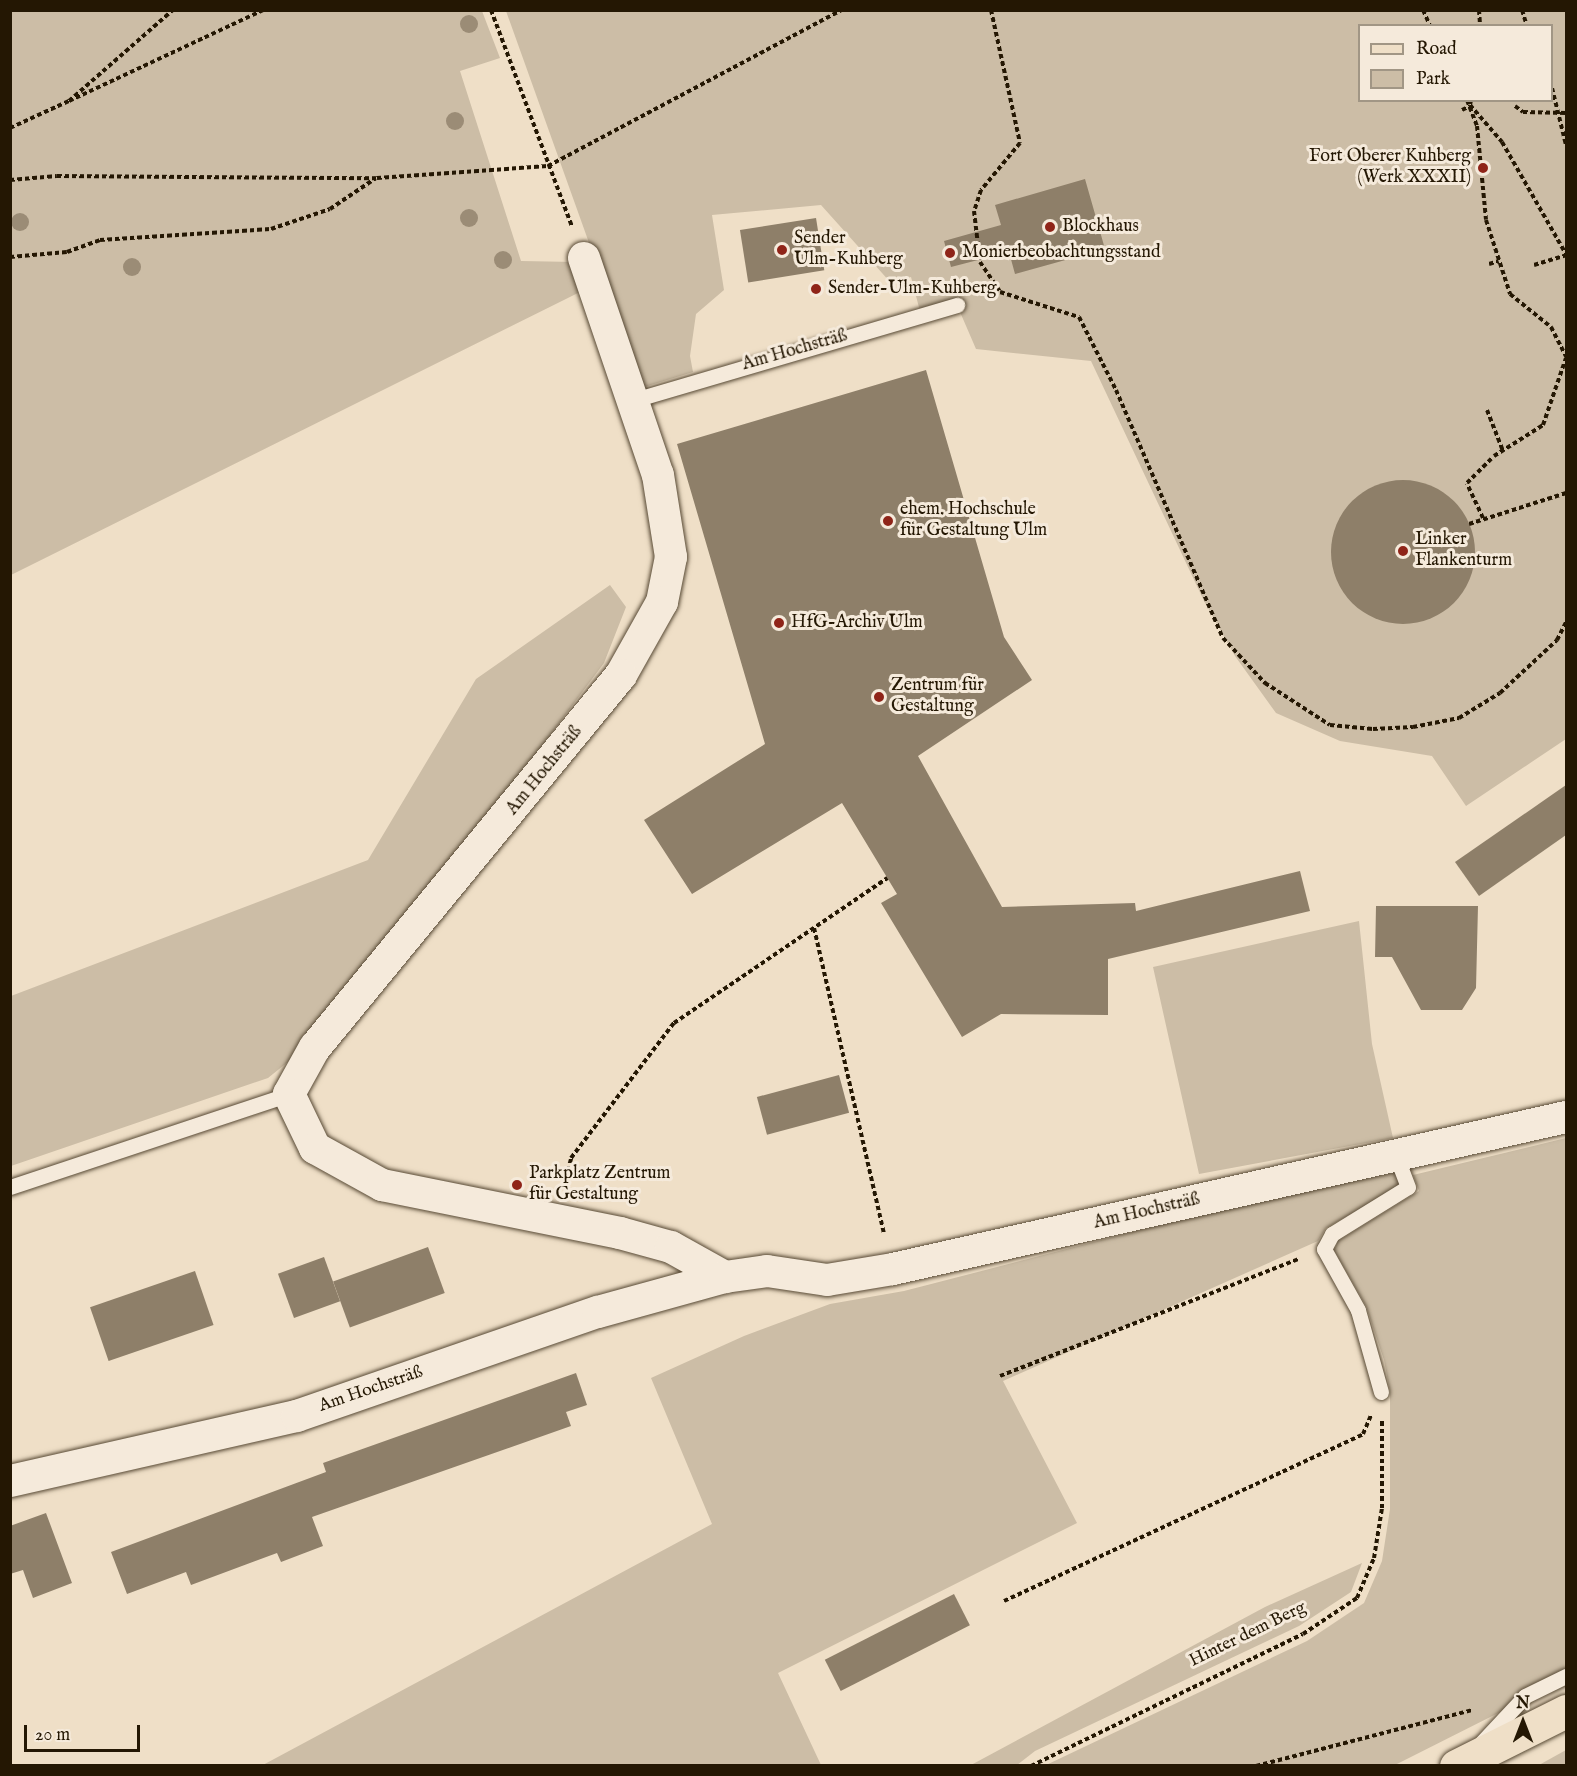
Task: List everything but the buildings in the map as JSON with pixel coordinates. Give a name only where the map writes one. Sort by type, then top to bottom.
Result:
[{"type":"main road","points":[[1459,1764],[1566,1711]]},
{"type":"street","name":"Am Hochsträß","points":[[289,1094],[315,1047],[621,675],[662,602],[671,557],[658,475],[584,258]]},
{"type":"street","points":[[289,1094],[315,1148],[382,1185],[671,1247],[725,1276]]},
{"type":"street","name":"Am Hochsträß","points":[[10,1481],[297,1416],[598,1312],[725,1276],[767,1271],[827,1280],[893,1269],[1397,1158],[1566,1117]]},
{"type":"lane","name":"Am Hochsträß","points":[[634,400],[957,305]]},
{"type":"lane","points":[[10,1187],[289,1094]]},
{"type":"lane","points":[[1381,1392],[1358,1310],[1324,1249],[1332,1234],[1408,1187],[1397,1158]]},
{"type":"lane","points":[[1459,1764],[1525,1696],[1566,1676]]},
{"type":"path","points":[[69,101],[173,10]]},
{"type":"path","points":[[10,128],[263,10]]},
{"type":"path","points":[[491,10],[584,258]]},
{"type":"path","points":[[10,180],[57,176],[377,178],[548,166],[842,10]]},
{"type":"path","points":[[991,10],[1020,143],[981,190],[974,211],[980,261],[1000,292],[1078,317],[1116,390],[1223,638],[1265,684],[1330,725],[1373,729],[1413,727],[1459,718],[1500,693],[1557,640],[1566,622]]},
{"type":"path","points":[[1423,10],[1429,24]]},
{"type":"path","points":[[1553,92],[1564,113],[1566,145]]},
{"type":"path","points":[[1462,110],[1470,103]]},
{"type":"path","points":[[1470,103],[1502,142],[1566,255],[1534,265]]},
{"type":"path","points":[[1470,103],[1477,126],[1486,220],[1510,294],[1551,327],[1566,357],[1543,425],[1503,451],[1467,483],[1484,518]]},
{"type":"path","points":[[1515,106],[1523,112],[1564,113]]},
{"type":"path","points":[[10,256],[67,252],[100,240],[271,229],[330,209],[377,178]]},
{"type":"path","points":[[1489,264],[1499,261]]},
{"type":"path","points":[[1487,410],[1503,451]]},
{"type":"path","points":[[1469,524],[1566,493]]},
{"type":"path","points":[[555,1221],[571,1158],[674,1023],[887,878]]},
{"type":"path","points":[[814,928],[893,1269]]},
{"type":"path","points":[[1000,1376],[1324,1249]]},
{"type":"path","points":[[1004,1601],[1363,1434],[1381,1392]]},
{"type":"path","name":"Hinter dem Berg","points":[[1031,1766],[1303,1634],[1358,1598],[1374,1558],[1382,1508],[1381,1392]]},
{"type":"path","points":[[1256,1766],[1525,1696]]},
{"type":"green space","points":[[11,11],[482,11],[500,58],[460,71],[521,261],[575,262],[580,292],[11,575]]},
{"type":"green space","points":[[506,11],[1566,11],[1566,739],[1466,806],[1432,756],[1340,741],[1276,713],[1235,656],[1204,601],[1091,361],[976,349],[957,305],[921,315],[911,277],[891,283],[821,205],[712,215],[724,290],[696,314],[690,356],[693,372],[641,388]]},
{"type":"green space","points":[[610,585],[626,607],[604,663],[518,778],[299,1053],[268,1078],[11,1166],[11,996],[368,860],[476,679]]},
{"type":"green space","points":[[1359,921],[1372,1044],[1393,1138],[1199,1174],[1153,967]]},
{"type":"green space","points":[[1566,1138],[1566,1679],[1395,1765],[1044,1766],[1307,1641],[1364,1603],[1382,1561],[1390,1509],[1390,1392],[1384,1360],[1366,1306],[1334,1250],[1338,1241],[1419,1191],[1413,1175]]},
{"type":"green space","points":[[1396,1172],[1400,1186],[1326,1228],[1318,1241],[1003,1381],[1077,1523],[778,1673],[821,1765],[261,1766],[712,1524],[651,1378],[744,1336],[830,1304],[904,1291],[1214,1211]]},
{"type":"green space","points":[[1362,1563],[1351,1592],[1299,1626],[1035,1751],[1017,1765],[971,1765],[1265,1607]]},
{"type":"green space","points":[[1566,1750],[1566,1765],[1539,1765]]},
{"type":"place","name":"Fort Oberer Kuhberg (Werk XXXII)","points":[[1483,168]]},
{"type":"place","name":"Blockhaus","points":[[1050,227]]},
{"type":"place","name":"Sender Ulm-Kuhberg","points":[[782,250]]},
{"type":"place","name":"Monierbeobachtungsstand","points":[[950,253]]},
{"type":"place","name":"Sender-Ulm-Kuhberg","points":[[816,289]]},
{"type":"place","name":"ehem. Hochschule für Gestaltung Ulm","points":[[888,521]]},
{"type":"place","name":"Linker Flankenturm","points":[[1403,551]]},
{"type":"place","name":"HfG-Archiv Ulm","points":[[779,623]]},
{"type":"place","name":"Zentrum für Gestaltung","points":[[879,697]]},
{"type":"place","name":"Parkplatz Zentrum für Gestaltung","points":[[517,1185]]}]
